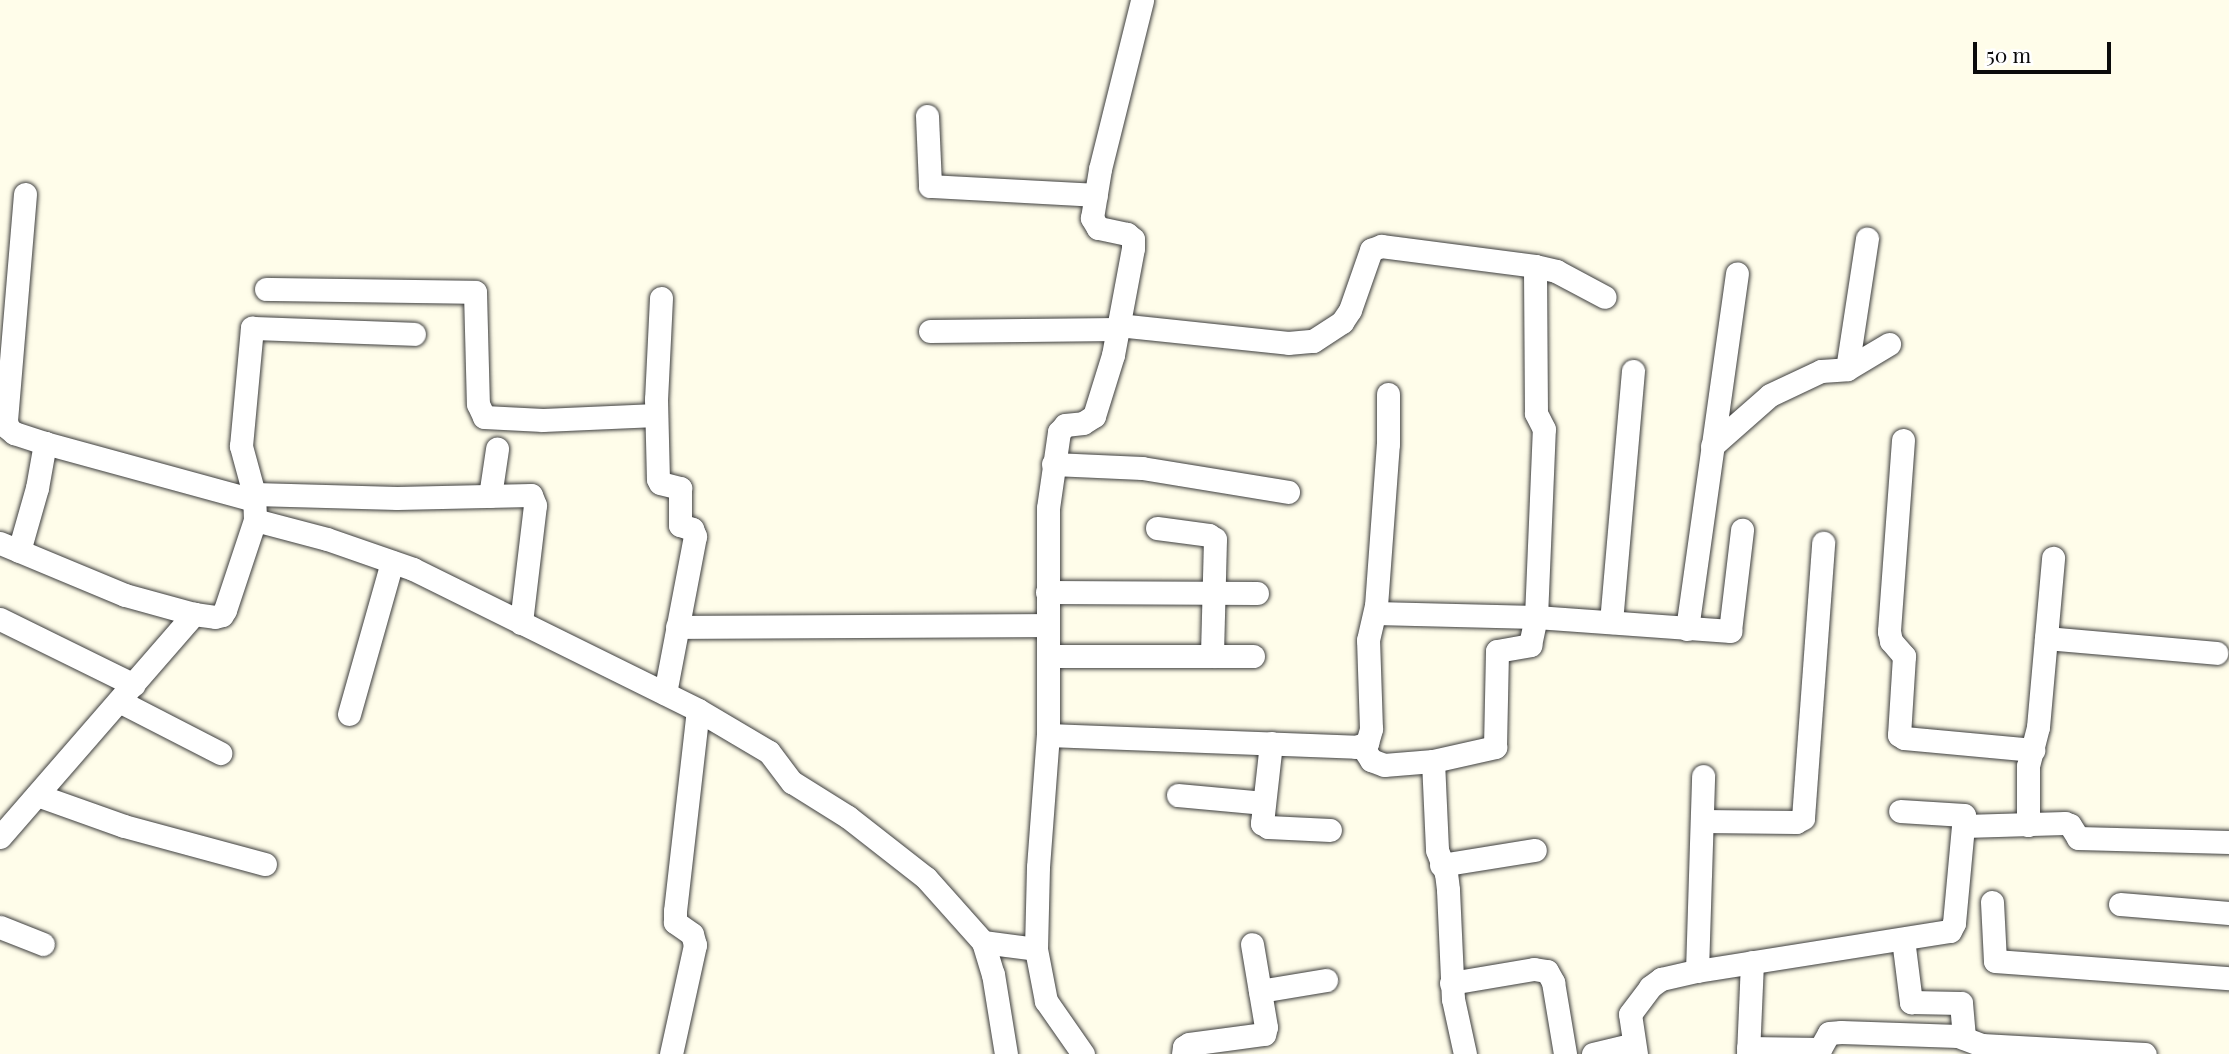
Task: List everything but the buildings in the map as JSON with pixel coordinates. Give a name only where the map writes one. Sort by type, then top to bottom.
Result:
[{"type":"street","points":[[1083,1054],[1046,1001],[1035,949],[1048,735],[1048,508],[1053,464],[1061,428],[1094,416],[1113,355],[1132,239],[1126,234],[1098,228],[1093,224],[1096,195],[1142,0]]},
{"type":"street","points":[[928,116],[930,186],[1096,195]]},
{"type":"street","points":[[25,194],[6,421],[8,428],[14,433],[45,443],[254,505],[289,527],[392,562],[665,693],[769,752],[792,782],[848,817],[926,878],[983,942],[993,974],[1006,1054]]},
{"type":"street","points":[[1847,369],[1867,239]]},
{"type":"street","points":[[930,331],[1118,327],[1301,343],[1324,336],[1342,322],[1350,310],[1369,255],[1375,247],[1535,266],[1556,271],[1605,297]]},
{"type":"street","points":[[1362,746],[1378,764],[1433,761],[1495,747],[1497,652],[1530,645],[1536,617],[1544,429],[1536,413],[1535,266]]},
{"type":"street","points":[[1687,629],[1737,274]]},
{"type":"street","points":[[266,289],[475,292],[478,404],[484,417],[543,420],[656,415]]},
{"type":"street","points":[[661,298],[656,415],[658,482],[680,488],[679,522],[692,529],[695,536],[665,693]]},
{"type":"street","points":[[45,443],[37,488],[9,547],[125,595],[194,614],[222,615],[254,505],[240,446],[252,328],[414,334]]},
{"type":"street","points":[[1712,446],[1770,395],[1821,371],[1847,369],[1889,344]]},
{"type":"street","points":[[1611,622],[1633,371]]},
{"type":"street","points":[[1048,735],[1362,746],[1367,743],[1371,729],[1368,640],[1375,614],[1388,444],[1388,394]]},
{"type":"street","points":[[1903,440],[1889,631],[1891,641],[1905,656],[1899,734],[1904,738],[2033,750]]},
{"type":"street","points":[[490,496],[497,449]]},
{"type":"street","points":[[1053,464],[1142,468],[1288,492]]},
{"type":"street","points":[[254,505],[531,495],[536,505],[521,623]]},
{"type":"street","points":[[1157,528],[1209,535],[1215,539],[1212,656]]},
{"type":"street","points":[[1375,614],[1536,617],[1722,632],[1731,629],[1742,530]]},
{"type":"street","points":[[1702,821],[1796,822],[1803,818],[1822,543]]},
{"type":"street","points":[[2028,825],[2028,774],[2038,727],[2053,558]]},
{"type":"street","points":[[349,714],[392,562]]},
{"type":"street","points":[[1047,592],[1257,593]]},
{"type":"street","points":[[0,837],[194,614]]},
{"type":"street","points":[[0,620],[127,693],[220,753]]},
{"type":"street","points":[[677,627],[1048,625]]},
{"type":"street","points":[[2046,638],[2216,653]]},
{"type":"street","points":[[1048,656],[1253,656]]},
{"type":"street","points":[[671,1054],[695,944],[692,934],[676,922],[675,911],[698,710]]},
{"type":"street","points":[[1271,743],[1264,803],[1265,826],[1330,830]]},
{"type":"street","points":[[1433,761],[1437,850],[1446,873],[1448,890],[1451,984],[1465,1054]]},
{"type":"street","points":[[1697,971],[1703,776]]},
{"type":"street","points":[[37,795],[114,823],[265,864]]},
{"type":"street","points":[[1178,795],[1264,803]]},
{"type":"street","points":[[1593,1054],[1635,1049],[1629,1017],[1650,987],[1673,975],[1947,933],[1952,928],[1965,826],[1962,814],[1900,811]]},
{"type":"street","points":[[1965,826],[2069,824],[2076,837],[2082,838],[2229,842]]},
{"type":"street","points":[[1441,865],[1535,850]]},
{"type":"street","points":[[1992,902],[1995,961],[2229,978]]},
{"type":"street","points":[[2120,904],[2229,913]]},
{"type":"street","points":[[0,927],[43,944]]},
{"type":"street","points":[[1903,939],[1911,1002],[1961,1003],[1965,1038]]},
{"type":"street","points":[[983,942],[1035,949]]},
{"type":"street","points":[[1183,1054],[1184,1047],[1189,1044],[1264,1034],[1266,1027],[1252,944]]},
{"type":"street","points":[[1752,962],[1748,1051],[1822,1049],[1827,1035],[1832,1033],[1965,1038],[1986,1045],[2145,1054]]},
{"type":"street","points":[[1451,984],[1534,969],[1547,971],[1553,982],[1565,1054]]},
{"type":"street","points":[[1260,991],[1326,980]]}]
